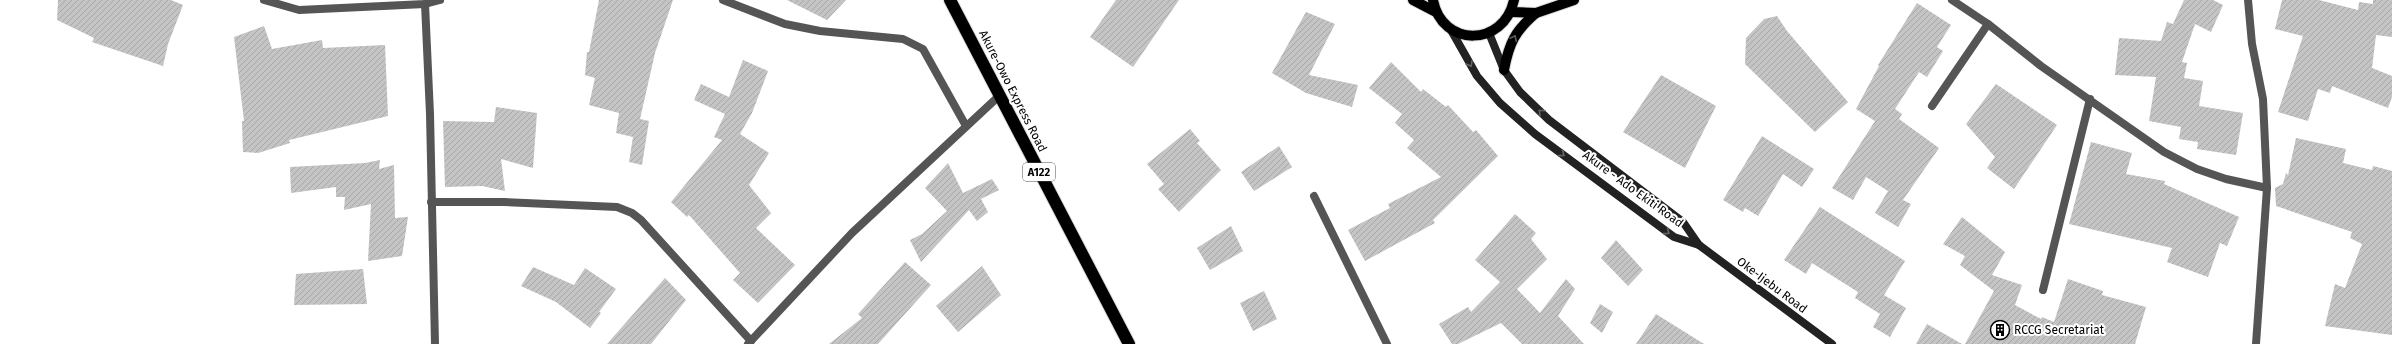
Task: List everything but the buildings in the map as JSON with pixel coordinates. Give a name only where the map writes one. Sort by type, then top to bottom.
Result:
[{"type":"highway","name":"Akure-Owo Express Road","points":[[950,0],[1129,344]]},
{"type":"main road","points":[[1413,0],[1436,12],[1451,30],[1474,37],[1489,33],[1505,22],[1511,12],[1514,0]]},
{"type":"main road","points":[[1433,0],[1436,12]]},
{"type":"main road","points":[[1504,70],[1507,53],[1520,26],[1536,13],[1574,0]]},
{"type":"main road","points":[[1511,12],[1536,13]]},
{"type":"main road","name":"Akure - Ado Ekiti Road","points":[[1451,30],[1477,76],[1500,103],[1535,134],[1674,237],[1699,245]]},
{"type":"main road","name":"Akure - Ado Ekiti Road","points":[[1489,33],[1504,70],[1520,92],[1549,120],[1683,222],[1699,245]]},
{"type":"main road","name":"Oke-Ijebu Road","points":[[1699,245],[1832,344]]},
{"type":"street","points":[[264,0],[299,10],[425,4],[440,0]]},
{"type":"street","points":[[723,0],[785,24],[820,31],[904,39],[914,43],[923,49],[966,126]]},
{"type":"street","points":[[1952,0],[1988,24],[2041,66],[2090,98],[2164,152],[2197,169],[2226,179],[2267,188]]},
{"type":"street","points":[[2248,0],[2252,44],[2263,99],[2267,188],[2256,344]]},
{"type":"street","points":[[425,4],[430,114],[435,344]]},
{"type":"street","points":[[1932,106],[1988,24]]},
{"type":"street","points":[[431,202],[504,202],[610,206],[632,213],[750,343],[852,233],[999,96]]},
{"type":"street","points":[[2042,290],[2090,98]]},
{"type":"street","points":[[1314,196],[1387,344]]},
{"type":"place","name":"RCCG Secretariat","points":[[2000,330]]}]
